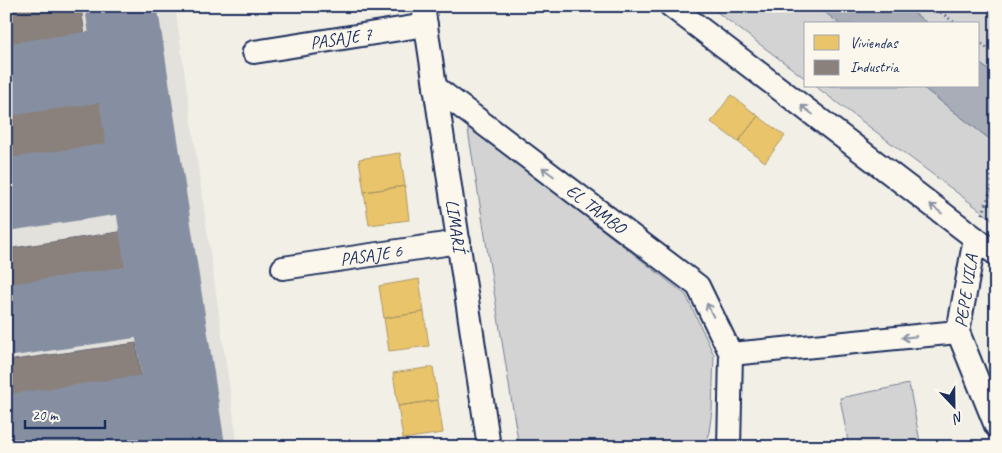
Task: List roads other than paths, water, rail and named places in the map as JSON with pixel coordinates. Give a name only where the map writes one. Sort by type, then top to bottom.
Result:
[{"type":"street","points":[[670,6],[996,254]]},
{"type":"street","name":"PASAJE 7","points":[[254,52],[425,16]]},
{"type":"street","name":"LIMARÍ","points":[[425,16],[489,447]]},
{"type":"street","name":"EL TAMBO","points":[[435,87],[698,286],[731,354],[729,447]]},
{"type":"street","name":"PEPE VILA","points":[[975,238],[958,332],[996,426]]},
{"type":"street","name":"PASAJE 6","points":[[283,268],[459,242]]},
{"type":"street","points":[[731,354],[958,332]]}]
